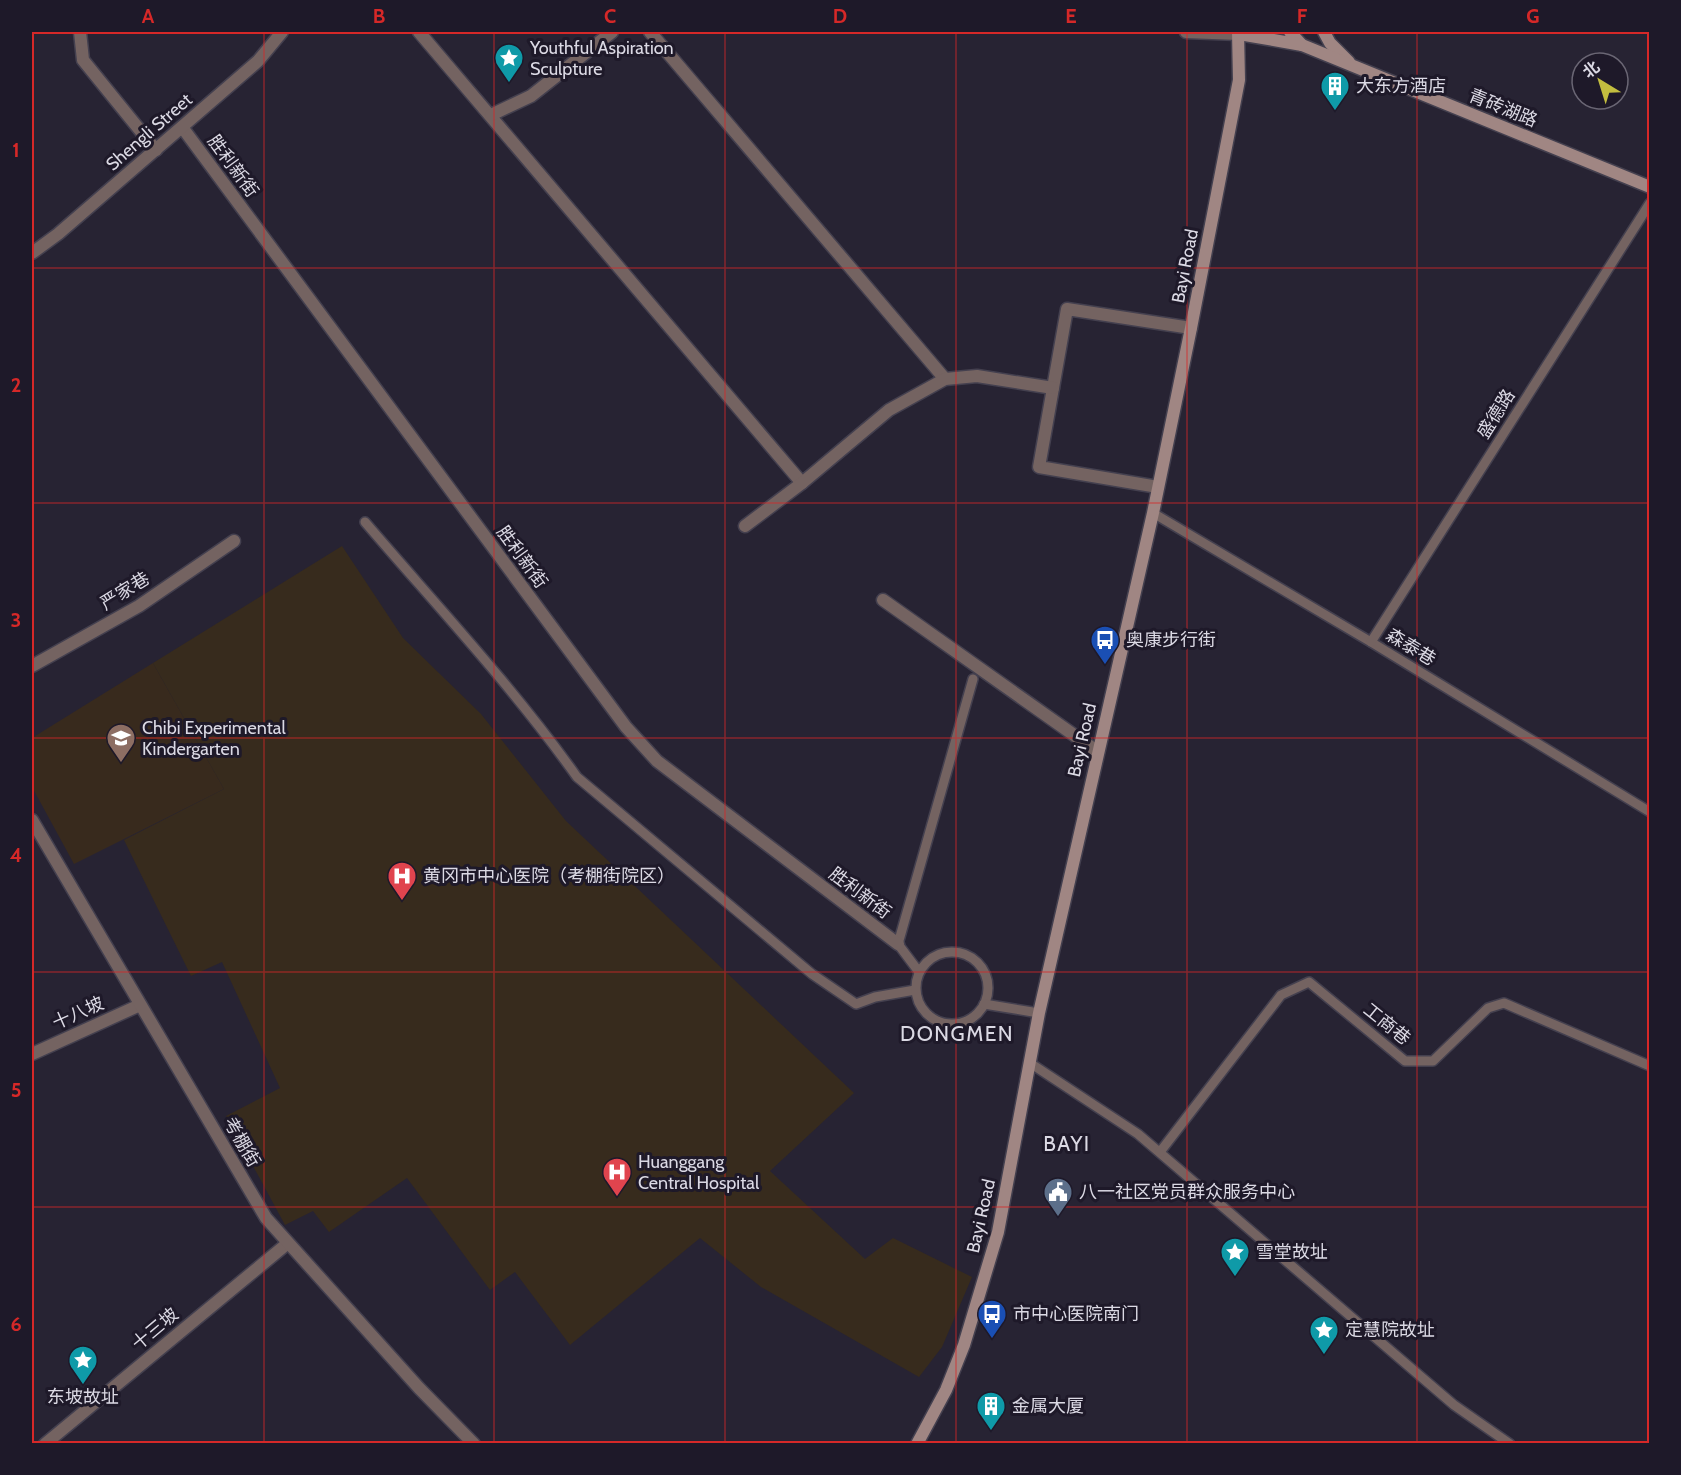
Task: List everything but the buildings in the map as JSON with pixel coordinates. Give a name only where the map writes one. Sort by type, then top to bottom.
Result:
[{"type":"main road","name":"青砖湖路","points":[[1239,32],[1302,45],[1650,187]]},
{"type":"main road","name":"Bayi Road","points":[[917,1443],[946,1390],[964,1344],[995,1243],[1039,1013],[1153,513],[1191,328],[1239,80],[1239,32]]},
{"type":"main road","points":[[1290,32],[1302,45]]},
{"type":"main road","points":[[1324,32],[1330,43],[1355,67]]},
{"type":"street","points":[[80,32],[83,60],[156,150]]},
{"type":"street","name":"Shengli Street","points":[[32,253],[58,234],[258,61],[282,32]]},
{"type":"street","points":[[419,32],[802,483]]},
{"type":"street","points":[[491,115],[531,96],[612,32]]},
{"type":"street","points":[[650,32],[945,379]]},
{"type":"street","points":[[1186,32],[1239,32]]},
{"type":"street","name":"胜利新街","points":[[182,127],[626,727],[657,761],[898,944]]},
{"type":"street","points":[[1158,487],[1039,467],[1067,309],[1191,328]]},
{"type":"street","points":[[745,526],[802,483],[889,410],[945,379],[977,376],[1053,388]]},
{"type":"street","name":"严家巷","points":[[32,666],[139,606],[234,541]]},
{"type":"street","points":[[884,600],[1098,752]]},
{"type":"street","name":"考棚街","points":[[32,820],[35,834],[140,1005],[266,1218],[419,1388],[474,1443]]},
{"type":"street","name":"十八坡","points":[[32,1054],[140,1005]]},
{"type":"street","name":"十三坡","points":[[45,1443],[288,1243]]},
{"type":"lane","name":"盛德路","points":[[1371,642],[1650,203]]},
{"type":"lane","name":"森泰巷","points":[[1153,513],[1371,642],[1650,812]]},
{"type":"lane","points":[[365,522],[427,601],[510,691],[577,777],[812,974],[856,1004],[875,997],[915,990]]},
{"type":"lane","points":[[919,972],[898,944],[974,679]]},
{"type":"lane","points":[[949,951],[968,955],[976,960],[986,976],[987,995],[984,1004],[972,1018],[963,1022],[944,1024],[928,1016],[921,1008],[915,990],[919,972],[931,958],[940,953],[949,951]]},
{"type":"lane","name":"工商巷","points":[[1160,1152],[1281,994],[1309,982],[1405,1061],[1433,1061],[1488,1008],[1504,1003],[1650,1066]]},
{"type":"lane","points":[[984,1004],[1039,1013]]},
{"type":"lane","points":[[1030,1063],[1138,1134],[1454,1405],[1510,1443]]},
{"type":"shaded area","name":"黄冈市中心医院（考棚街院区）","points":[[342,546],[403,638],[481,714],[566,821],[854,1093],[770,1171],[865,1259],[893,1238],[972,1277],[942,1347],[919,1377],[761,1287],[700,1238],[570,1345],[515,1272],[490,1290],[407,1178],[329,1232],[313,1211],[285,1225],[226,1116],[280,1088],[222,962],[191,976],[124,840],[224,789],[153,663]]},
{"type":"shaded area","name":"Chibi Experimental Kindergarten","points":[[153,663],[224,789],[74,864],[32,787],[32,738]]},
{"type":"place","name":"Youthful Aspiration Sculpture","points":[[509,84]]},
{"type":"place","name":"大东方酒店","points":[[1335,112]]},
{"type":"place","name":"奥康步行街","points":[[1105,666]]},
{"type":"place","name":"Chibi Experimental Kindergarten","points":[[121,764]]},
{"type":"place","name":"黄冈市中心医院（考棚街院区）","points":[[402,902]]},
{"type":"place","name":"Huanggang Central Hospital","points":[[617,1198]]},
{"type":"place","name":"八一社区党员群众服务中心","points":[[1058,1218]]},
{"type":"place","name":"雪堂故址","points":[[1235,1278]]},
{"type":"place","name":"市中心医院南门","points":[[992,1340]]},
{"type":"place","name":"定慧院故址","points":[[1324,1356]]},
{"type":"place","name":"东坡故址","points":[[83,1386]]},
{"type":"place","name":"金属大厦","points":[[991,1432]]},
{"type":"district","name":"DONGMEN","points":[[957,1033]]},
{"type":"district","name":"BAYI","points":[[1067,1143]]}]
